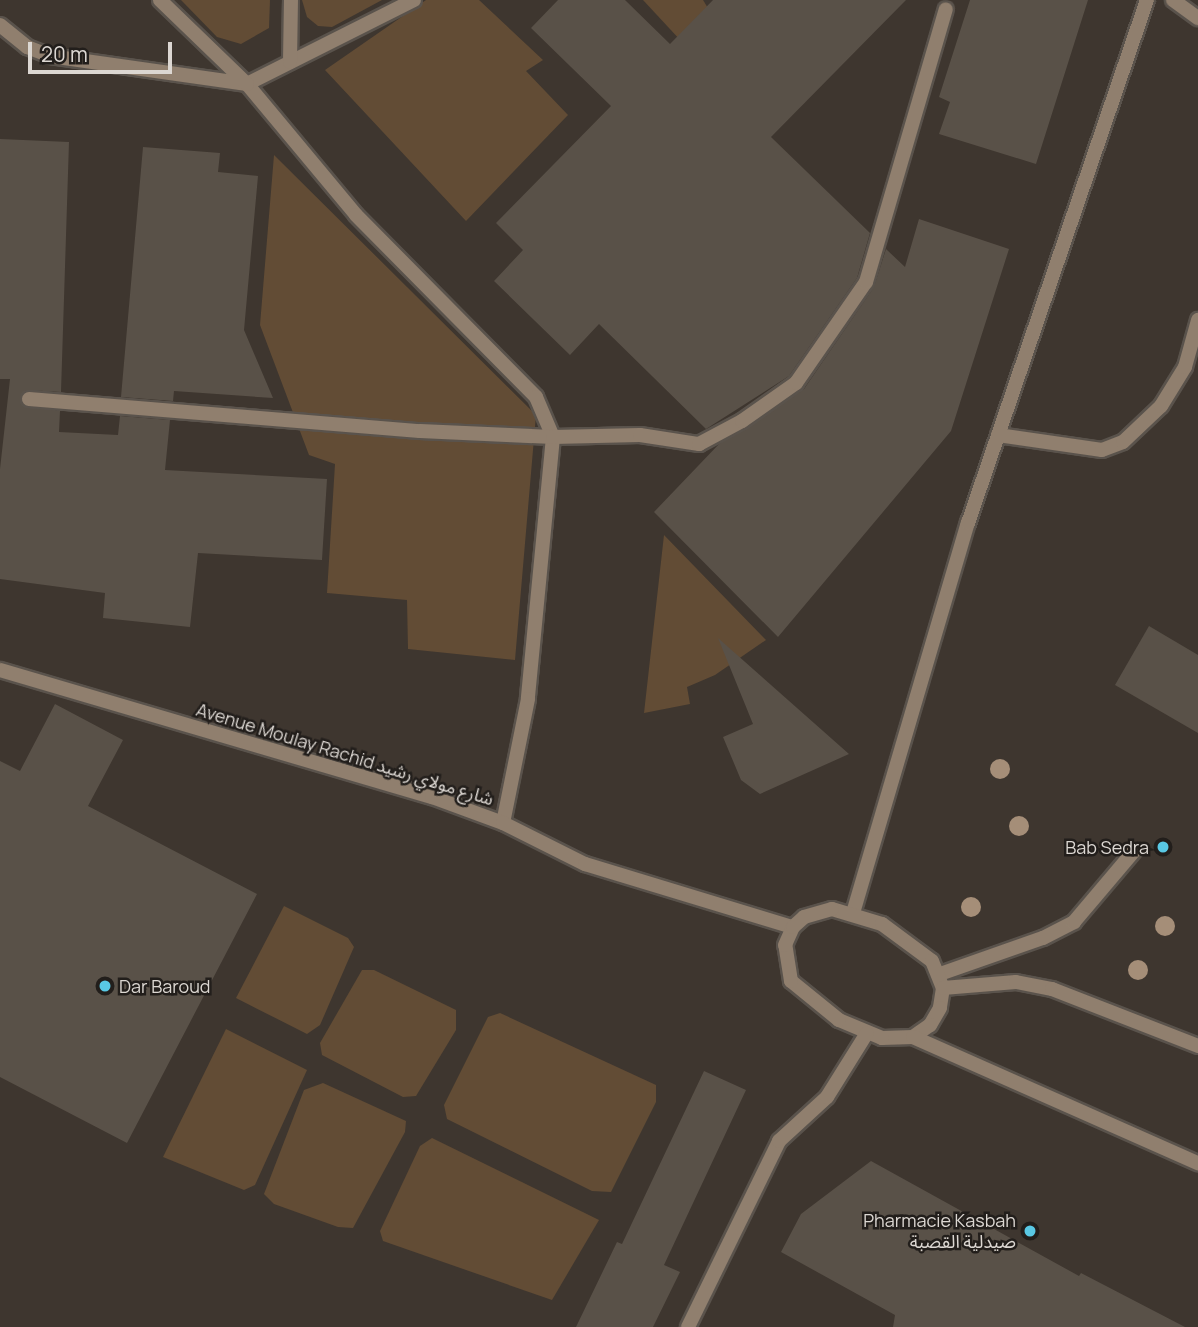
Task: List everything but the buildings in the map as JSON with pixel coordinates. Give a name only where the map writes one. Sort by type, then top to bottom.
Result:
[{"type":"street","points":[[160,0],[247,84],[356,215],[536,397],[553,438],[528,699],[503,823]]},
{"type":"street","points":[[290,62],[291,0]]},
{"type":"street","points":[[0,25],[27,47],[50,56],[247,84],[414,0]]},
{"type":"street","points":[[853,913],[998,435],[1147,0]]},
{"type":"street","points":[[1173,0],[1198,18]]},
{"type":"street","points":[[29,399],[553,438],[640,435],[699,444],[742,421],[796,383],[866,282],[946,9]]},
{"type":"street","points":[[998,435],[1102,450],[1123,442],[1161,406],[1185,367],[1198,320]]},
{"type":"street","name":"Avenue Moulay Rachid شارع مولاي رشيد","points":[[0,670],[432,797],[503,823],[585,864],[793,927]]},
{"type":"street","points":[[942,981],[1074,922],[1134,851]]},
{"type":"street","points":[[817,911],[853,913],[909,940],[942,981],[940,1008],[930,1025],[913,1037],[898,1040],[867,1033],[831,1014],[791,981],[785,944],[793,927],[817,911]]},
{"type":"street","points":[[942,981],[1016,982],[1052,989],[1198,1046]]},
{"type":"street","points":[[688,1327],[779,1141],[827,1097],[867,1033]]},
{"type":"street","points":[[913,1037],[1198,1163]]},
{"type":"shaded area","points":[[181,0],[270,0],[269,28],[241,44],[217,37]]},
{"type":"shaded area","points":[[302,0],[382,0],[332,27],[318,26],[307,17]]},
{"type":"shaded area","points":[[426,0],[479,0],[543,60],[526,71],[568,115],[466,221],[325,70]]},
{"type":"shaded area","points":[[643,0],[703,0],[711,13],[682,42]]},
{"type":"shaded area","points":[[274,155],[536,415],[515,660],[408,649],[407,600],[327,593],[335,464],[309,455],[260,325]]},
{"type":"shaded area","points":[[664,535],[766,640],[715,675],[687,687],[690,704],[644,713]]},
{"type":"shaded area","points":[[284,906],[348,938],[354,947],[320,1025],[307,1034],[236,998]]},
{"type":"shaded area","points":[[362,970],[374,970],[456,1010],[456,1030],[416,1096],[403,1097],[322,1055],[320,1043]]},
{"type":"shaded area","points":[[500,1013],[656,1085],[656,1102],[611,1192],[592,1191],[447,1119],[444,1105],[488,1017]]},
{"type":"shaded area","points":[[226,1029],[307,1070],[255,1185],[244,1190],[163,1157]]},
{"type":"shaded area","points":[[323,1083],[406,1121],[405,1132],[353,1228],[338,1227],[274,1204],[264,1194],[304,1090]]},
{"type":"shaded area","points":[[432,1138],[599,1220],[552,1300],[383,1241],[380,1231],[420,1146]]},
{"type":"place","name":"Bab Sedra","points":[[1163,847]]},
{"type":"place","name":"Dar Baroud","points":[[105,986]]},
{"type":"place","name":"Pharmacie Kasbah صيدلية القصبة","points":[[1030,1231]]}]
